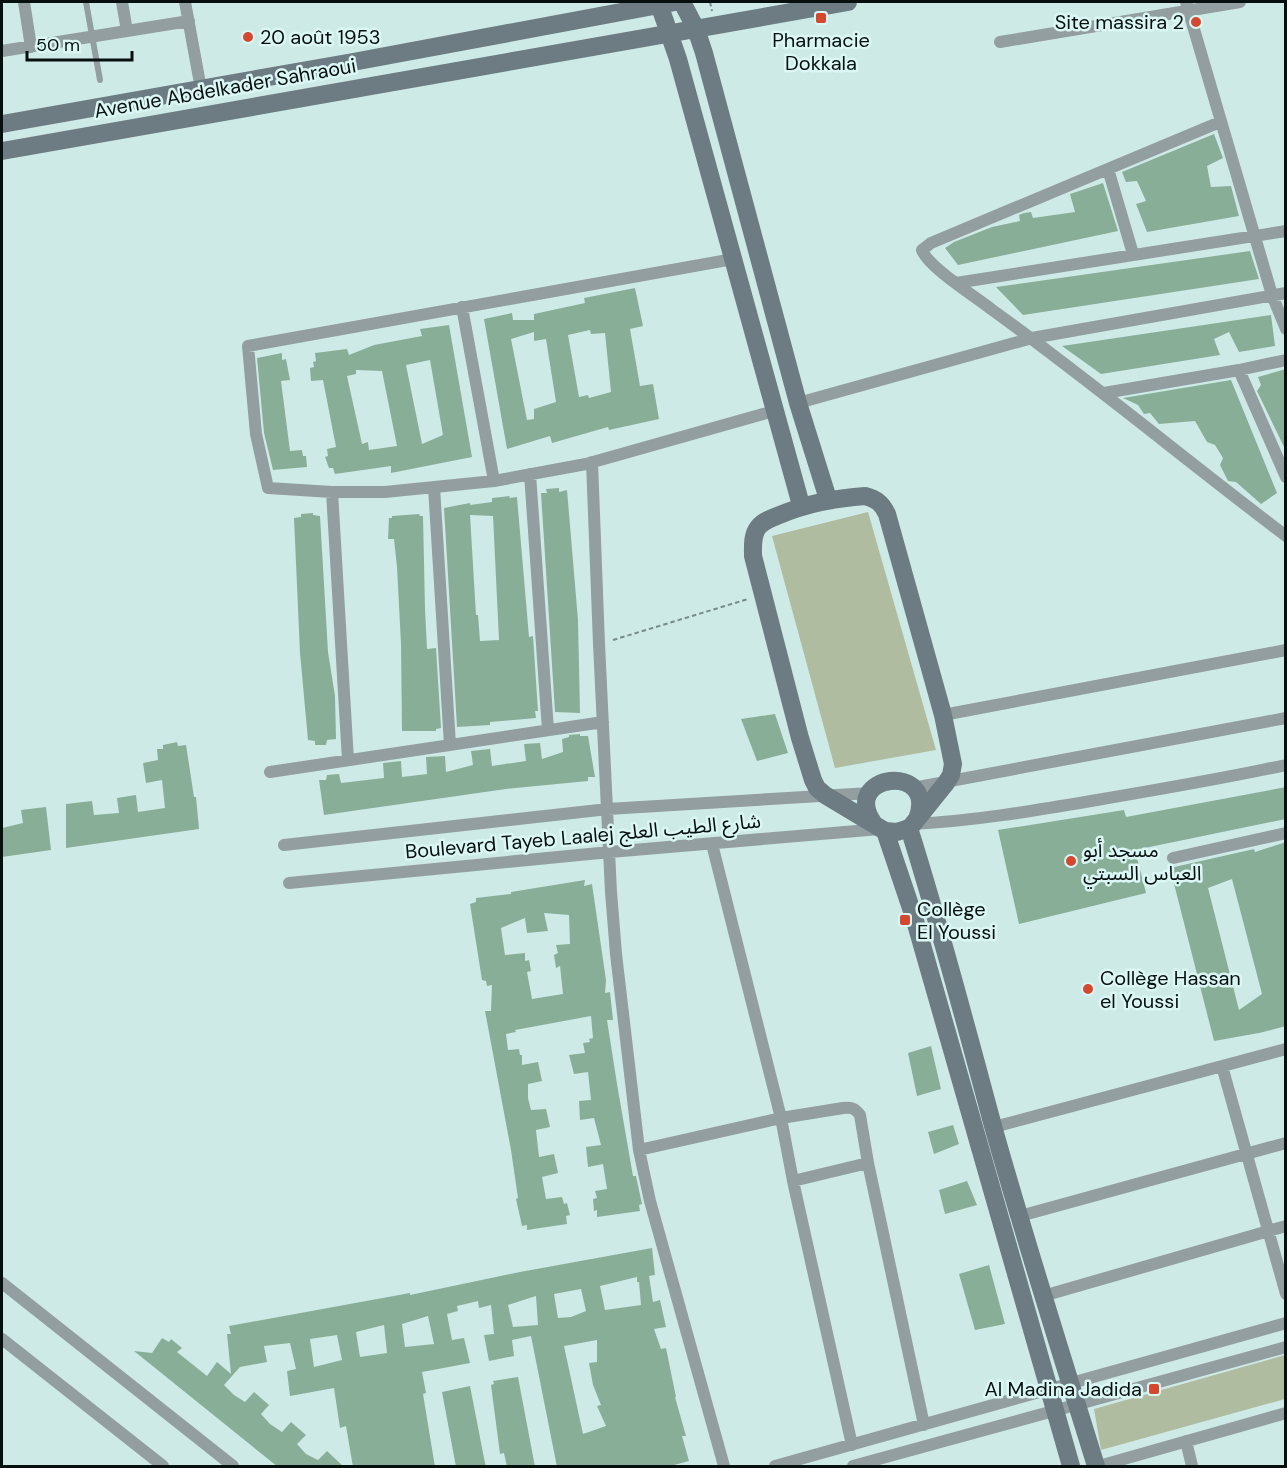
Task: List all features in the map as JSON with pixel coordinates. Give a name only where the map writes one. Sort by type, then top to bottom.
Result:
[{"type":"street","points":[[24,2],[30,47]]},
{"type":"street","points":[[122,2],[127,31]]},
{"type":"street","points":[[185,2],[201,89]]},
{"type":"street","points":[[664,2],[670,34],[801,506]]},
{"type":"street","name":"Avenue Abdelkader Sahraoui","points":[[2,124],[664,2]]},
{"type":"street","points":[[682,2],[696,29],[798,403],[828,499]]},
{"type":"street","name":"Avenue Abdelkader Sahraoui","points":[[2,151],[848,2]]},
{"type":"street","points":[[1000,42],[1187,6],[1240,2]]},
{"type":"street","points":[[1187,6],[1272,295],[1286,329]]},
{"type":"street","points":[[2,51],[189,21]]},
{"type":"street","points":[[1220,122],[926,246],[922,250],[924,256],[956,283],[1104,393],[1286,536]]},
{"type":"street","points":[[1107,169],[1133,254]]},
{"type":"street","points":[[956,283],[1286,231]]},
{"type":"street","points":[[732,259],[248,346],[256,434],[268,489],[385,492],[494,481],[592,462],[774,411]]},
{"type":"street","points":[[798,403],[1032,338],[1286,293]]},
{"type":"street","points":[[462,307],[494,481]]},
{"type":"street","points":[[1104,393],[1286,360]]},
{"type":"street","points":[[1239,370],[1286,477]]},
{"type":"street","points":[[592,462],[599,644],[616,954],[639,1150],[650,1201],[724,1467]]},
{"type":"street","points":[[530,474],[548,730]]},
{"type":"street","points":[[434,487],[450,745]]},
{"type":"street","points":[[332,492],[348,760]]},
{"type":"street","points":[[865,496],[876,499],[883,506],[943,715],[953,764],[951,776],[913,823],[897,832],[880,828],[817,788],[809,770],[753,556],[753,540],[757,529],[764,522],[801,506],[828,499],[865,496]]},
{"type":"street","points":[[943,715],[1286,650]]},
{"type":"street","points":[[1071,1467],[914,917],[880,828],[867,809],[870,793],[882,782],[890,779],[898,780],[913,788],[946,783],[1286,718]]},
{"type":"street","points":[[270,772],[603,722]]},
{"type":"street","points":[[913,823],[942,823],[1035,811],[1199,783],[1286,765]]},
{"type":"street","points":[[913,788],[920,803],[913,823],[936,914],[1043,1296],[1097,1467],[1286,1413]]},
{"type":"street","name":"Boulevard Tayeb Laalej شارع الطيب العلج","points":[[284,845],[608,809],[870,793]]},
{"type":"street","name":"Boulevard Tayeb Laalej شارع الطيب العلج","points":[[289,883],[880,828]]},
{"type":"street","points":[[1173,858],[1286,833]]},
{"type":"street","points":[[711,844],[781,1118],[852,1445]]},
{"type":"street","points":[[994,1127],[1286,1049]]},
{"type":"street","points":[[1222,1066],[1286,1294]]},
{"type":"street","points":[[639,1150],[781,1118],[851,1107],[856,1110],[860,1115],[868,1163],[924,1425]]},
{"type":"street","points":[[1020,1216],[1286,1143]]},
{"type":"street","points":[[793,1181],[868,1163]]},
{"type":"street","points":[[1043,1296],[1286,1226]]},
{"type":"street","points":[[2,1284],[233,1467]]},
{"type":"street","points":[[775,1467],[1286,1323]]},
{"type":"street","points":[[2,1339],[163,1467]]},
{"type":"street","points":[[853,1467],[1286,1347]]},
{"type":"street","points":[[1186,1441],[1192,1467]]},
{"type":"lane","points":[[86,2],[100,80]]},
{"type":"path","points":[[599,644],[764,595]]},
{"type":"green space","points":[[868,512],[936,750],[835,768],[772,536]]},
{"type":"green space","points":[[1285,1355],[1285,1399],[1101,1450],[1094,1409]]},
{"type":"building","points":[[1214,134],[1223,158],[1207,166],[1211,187],[1231,186],[1239,216],[1147,232],[1136,204],[1146,201],[1137,181],[1126,182],[1122,172]]},
{"type":"building","points":[[1103,183],[1118,231],[958,265],[945,248],[954,242],[992,227],[1020,221],[1019,215],[1024,213],[1031,212],[1033,218],[1075,212],[1070,194]]},
{"type":"building","points":[[1250,251],[1259,279],[1023,315],[996,287]]},
{"type":"building","points":[[635,288],[643,326],[630,329],[640,386],[653,384],[659,419],[609,430],[608,427],[552,443],[550,436],[507,449],[484,319],[512,313],[513,320],[534,320],[534,314],[585,303],[584,298]],"holes":[[[590,330],[591,334],[605,333],[611,392],[589,398],[588,395],[579,397],[568,335]],[[534,332],[534,341],[546,339],[556,402],[534,409],[534,419],[527,420],[511,339]]]},
{"type":"building","points":[[1271,315],[1275,346],[1239,352],[1229,332],[1214,339],[1220,355],[1101,374],[1062,346]]},
{"type":"building","points":[[449,325],[472,457],[391,473],[391,466],[335,474],[333,468],[329,468],[325,457],[328,456],[327,449],[336,447],[323,380],[311,381],[310,368],[314,367],[313,362],[316,361],[315,353],[347,349],[349,355],[374,345],[422,336],[420,329]],"holes":[[[430,360],[443,435],[422,444],[406,365]],[[356,370],[382,371],[397,446],[369,450],[368,442],[362,444],[347,376],[356,374]]]},
{"type":"building","points":[[282,353],[282,360],[286,359],[290,380],[281,381],[290,451],[302,450],[303,456],[306,456],[307,467],[273,470],[264,433],[257,358]]},
{"type":"building","points":[[1286,369],[1286,451],[1257,391],[1261,385],[1258,377]]},
{"type":"building","points":[[1231,380],[1277,493],[1261,504],[1236,482],[1228,481],[1220,465],[1223,458],[1215,445],[1207,442],[1195,421],[1159,424],[1150,413],[1144,414],[1138,405],[1123,398]]},
{"type":"building","points":[[559,488],[559,492],[567,490],[578,620],[580,713],[555,712],[541,493],[547,493],[546,489]]},
{"type":"building","points":[[517,497],[529,637],[533,636],[538,711],[535,711],[536,718],[457,727],[444,508],[492,502],[492,498]],"holes":[[[470,515],[493,516],[499,640],[480,641],[478,615],[476,615]]]},
{"type":"building","points":[[313,513],[313,515],[320,516],[328,652],[335,696],[336,739],[327,740],[326,745],[315,745],[315,741],[308,740],[300,653],[294,518],[301,517],[301,514]]},
{"type":"building","points":[[419,514],[423,516],[427,649],[436,648],[441,728],[436,731],[402,731],[397,567],[394,539],[388,539],[389,518]]},
{"type":"building","points":[[775,714],[788,753],[757,761],[741,719]]},
{"type":"building","points":[[580,734],[580,736],[588,736],[595,777],[588,777],[588,781],[506,789],[324,815],[319,780],[326,780],[327,775],[339,774],[341,783],[384,778],[383,763],[401,761],[402,777],[427,774],[426,757],[445,756],[446,772],[473,765],[471,751],[490,749],[492,766],[526,761],[524,744],[540,743],[542,759],[563,752],[562,739],[569,735]]},
{"type":"building","points":[[177,742],[178,746],[186,745],[194,797],[196,797],[199,829],[66,848],[66,804],[92,801],[94,815],[119,813],[117,798],[136,795],[138,812],[165,808],[162,780],[146,783],[143,763],[158,760],[157,749],[163,749],[163,745]]},
{"type":"building","name":"مسجد أبو العباس السبتي","points":[[1286,787],[1286,819],[1135,850],[1146,893],[1019,924],[998,830],[1124,810],[1126,817]]},
{"type":"building","points":[[46,807],[51,850],[2,857],[2,828],[23,823],[21,810]]},
{"type":"building","points":[[1286,842],[1286,1026],[1214,1041],[1170,868],[1254,849],[1255,852]],"holes":[[[1232,879],[1262,994],[1239,1010],[1208,888]]]},
{"type":"building","points":[[585,880],[584,886],[592,884],[606,980],[605,993],[610,992],[613,1020],[607,1020],[633,1176],[636,1176],[642,1204],[639,1205],[640,1211],[597,1217],[597,1210],[594,1211],[593,1199],[597,1198],[595,1191],[607,1189],[603,1164],[588,1167],[586,1147],[601,1145],[594,1118],[580,1120],[579,1101],[591,1100],[588,1072],[574,1074],[569,1055],[585,1053],[583,1043],[590,1042],[589,1039],[593,1038],[591,1016],[515,1030],[516,1032],[506,1034],[508,1050],[519,1049],[522,1055],[522,1065],[538,1062],[542,1081],[528,1084],[528,1098],[531,1110],[546,1109],[550,1127],[536,1130],[539,1157],[554,1154],[558,1173],[542,1177],[546,1199],[562,1197],[564,1204],[567,1203],[570,1215],[566,1216],[567,1224],[527,1230],[527,1225],[522,1226],[516,1199],[518,1198],[511,1150],[485,1011],[491,1011],[492,985],[487,986],[486,981],[482,980],[470,904],[476,902],[476,898],[511,894],[511,892]],"holes":[[[544,913],[569,915],[570,944],[556,945],[558,953],[554,955],[556,968],[560,966],[563,994],[532,999],[527,972],[531,971],[529,960],[525,961],[525,953],[505,955],[501,928],[525,918],[527,933],[548,931]]]},
{"type":"building","points":[[931,1046],[941,1089],[917,1096],[908,1053]]},
{"type":"building","points":[[953,1125],[959,1144],[934,1154],[928,1132]]},
{"type":"building","points":[[967,1181],[977,1205],[945,1214],[939,1190]]},
{"type":"building","points":[[652,1248],[655,1275],[649,1276],[653,1302],[660,1300],[666,1327],[654,1329],[661,1349],[666,1348],[675,1397],[686,1436],[682,1436],[689,1461],[667,1467],[557,1467],[531,1336],[512,1340],[514,1356],[489,1361],[484,1335],[494,1334],[491,1305],[479,1308],[478,1301],[457,1306],[458,1311],[447,1314],[452,1340],[464,1338],[470,1363],[422,1372],[426,1393],[423,1394],[435,1467],[353,1467],[346,1426],[340,1428],[334,1388],[290,1396],[287,1371],[296,1369],[290,1343],[264,1346],[267,1362],[240,1367],[224,1385],[245,1402],[254,1392],[269,1405],[261,1414],[270,1424],[282,1432],[291,1422],[306,1435],[297,1444],[306,1454],[318,1460],[327,1451],[344,1467],[278,1467],[134,1351],[152,1353],[162,1338],[169,1342],[171,1339],[182,1348],[177,1352],[207,1376],[217,1362],[231,1374],[227,1334],[231,1334],[229,1326],[410,1293],[410,1295]],"holes":[[[637,1277],[641,1305],[605,1310],[600,1286]],[[581,1289],[586,1311],[571,1317],[558,1318],[554,1294]],[[536,1296],[538,1325],[513,1327],[508,1305]],[[428,1316],[434,1344],[405,1347],[402,1324]],[[384,1325],[387,1353],[360,1357],[356,1332]],[[337,1335],[342,1360],[314,1367],[310,1339]],[[597,1340],[597,1362],[589,1363],[593,1385],[601,1405],[597,1406],[606,1426],[583,1434],[564,1346]]]},
{"type":"building","points":[[989,1265],[1005,1324],[975,1330],[959,1274]]},
{"type":"building","points":[[518,1377],[535,1467],[507,1467],[504,1453],[500,1454],[491,1385],[494,1384],[493,1381]]},
{"type":"building","points":[[470,1386],[486,1467],[456,1467],[442,1392]]},
{"type":"place","name":"Pharmacie Dokkala","points":[[821,18]]},
{"type":"place","name":"Site massira 2","points":[[1196,22]]},
{"type":"place","name":"20 août 1953","points":[[248,37]]},
{"type":"place","name":"مسجد أبو العباس السبتي","points":[[1071,861]]},
{"type":"place","name":"Collège El Youssi","points":[[905,920]]},
{"type":"place","name":"Collège Hassan el Youssi","points":[[1088,989]]},
{"type":"place","name":"Al Madina Jadida","points":[[1154,1389]]}]
